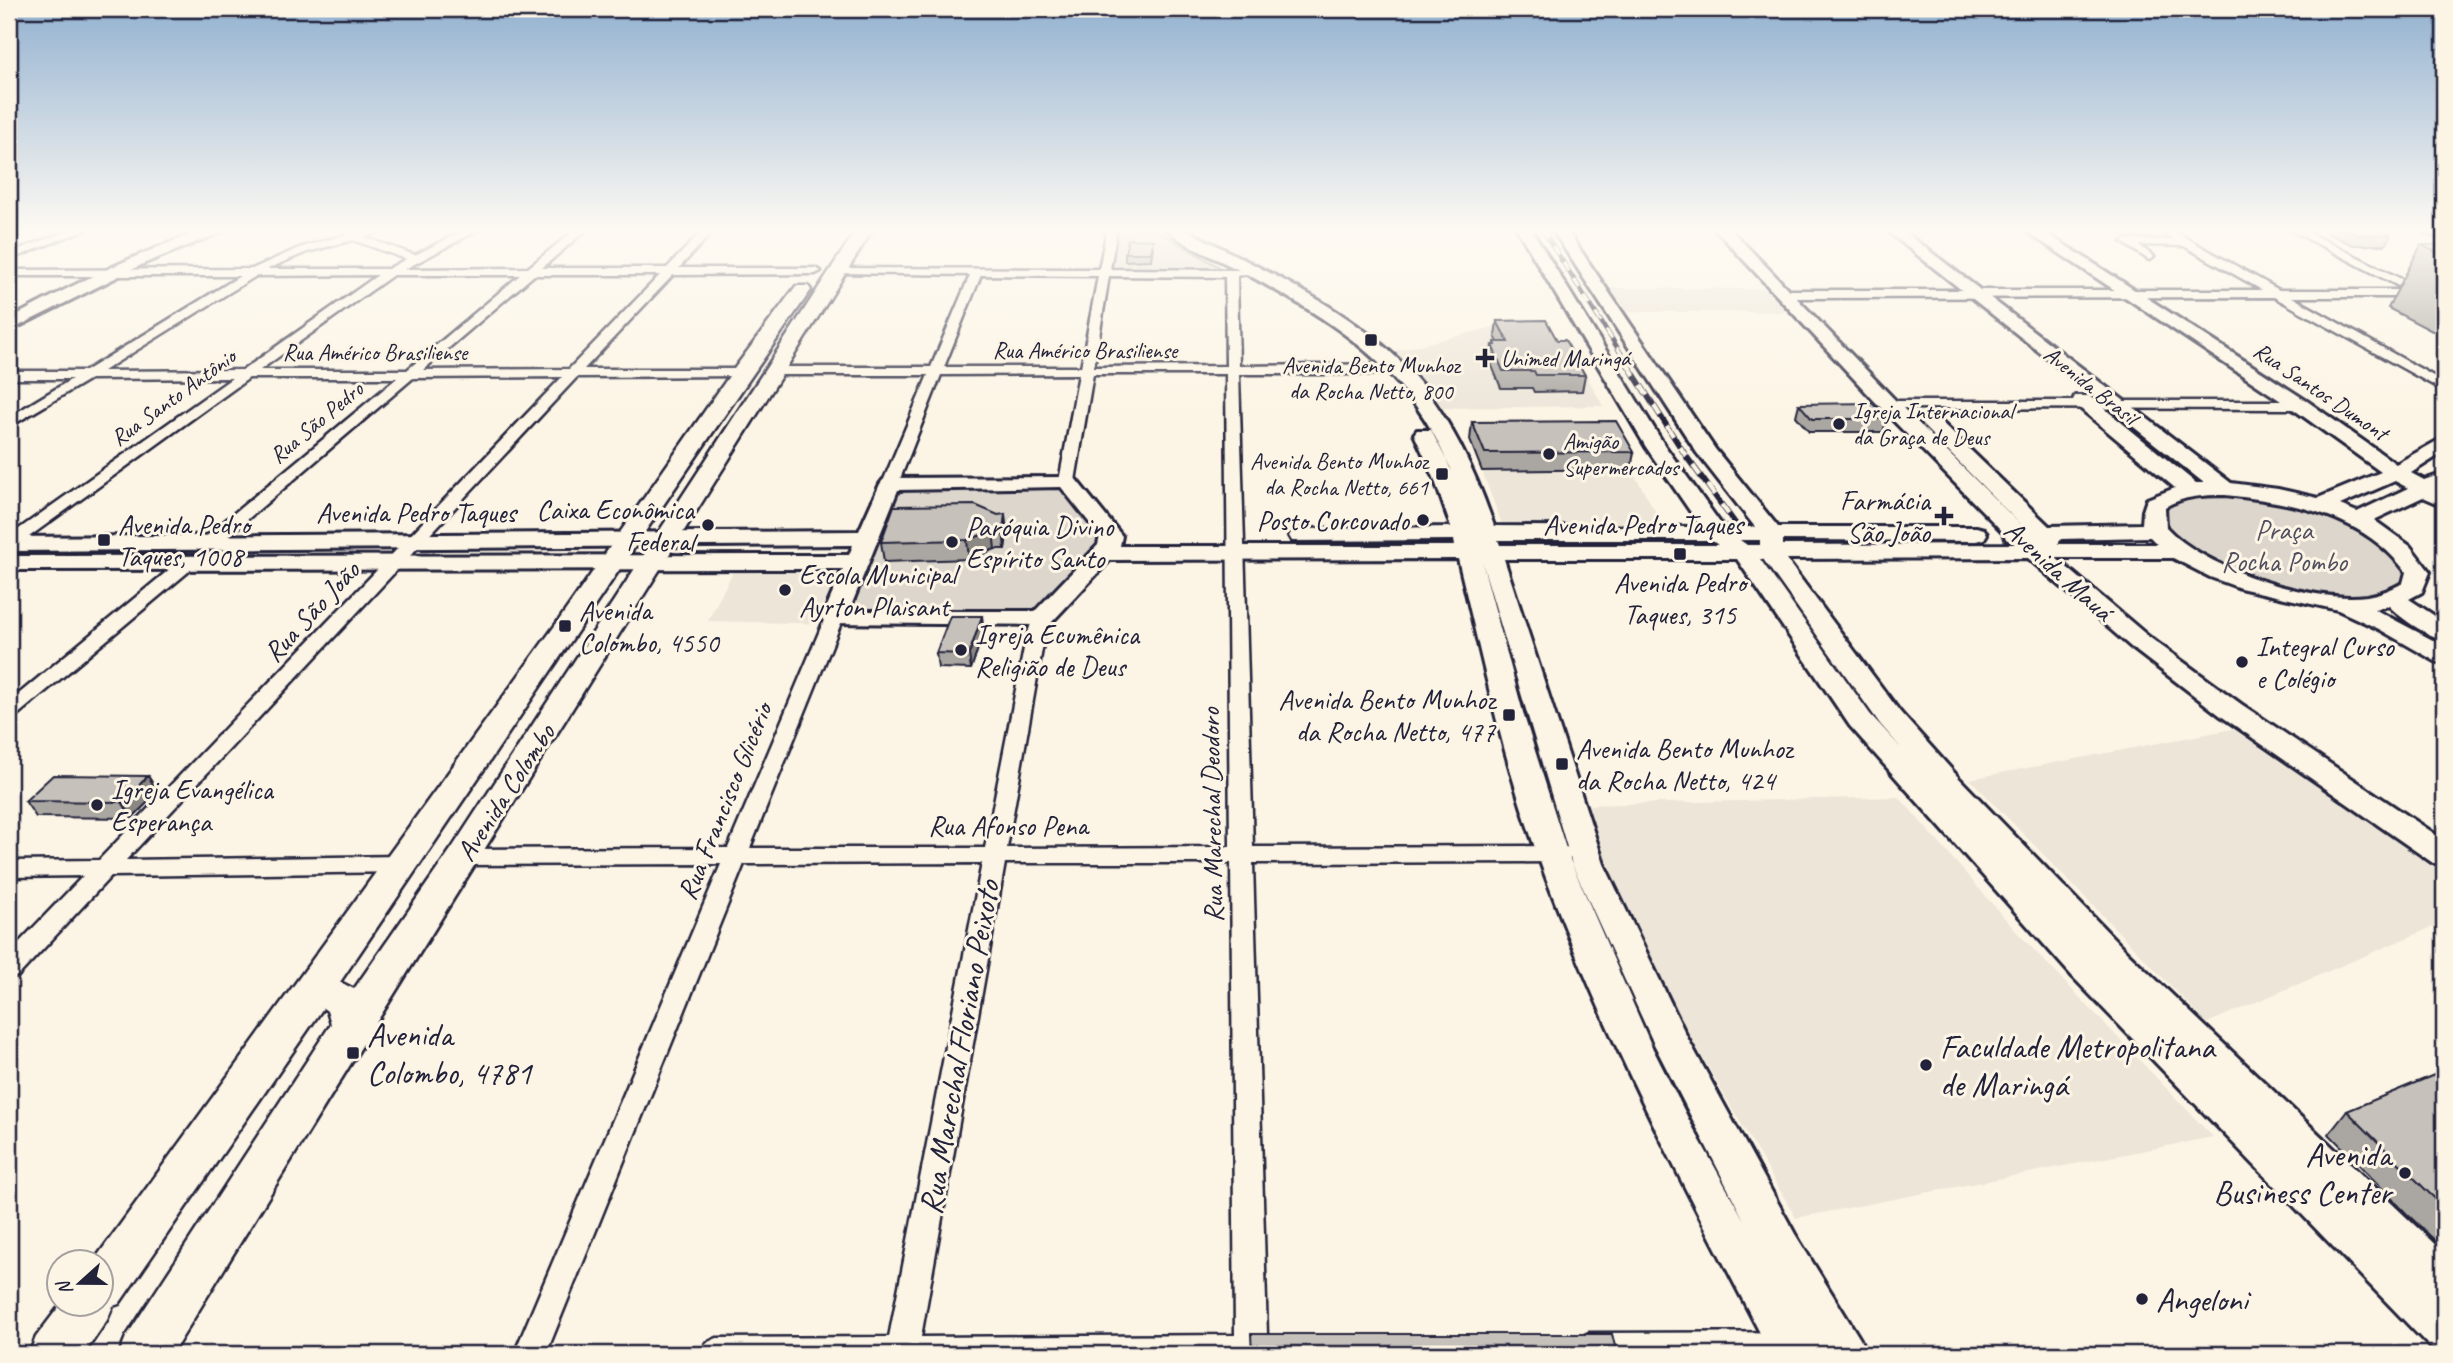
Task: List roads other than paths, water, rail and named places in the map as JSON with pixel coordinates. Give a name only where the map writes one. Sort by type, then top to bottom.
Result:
[{"type":"main road","points":[[9,326],[73,293]]},
{"type":"main road","name":"Avenida Colombo","points":[[116,1268],[401,864],[774,372],[806,293]]},
{"type":"main road","name":"Avenida Colombo","points":[[144,1354],[351,1026],[464,857],[741,373],[818,293]]},
{"type":"main road","points":[[1269,293],[1386,369],[1450,466],[1477,544],[1500,626],[1584,854],[1672,1044],[1780,1248],[1842,1351]]},
{"type":"main road","points":[[1563,293],[1656,447],[1717,534],[1762,547]]},
{"type":"main road","points":[[1601,293],[1707,453],[1762,547],[1875,719],[2085,968],[2444,1331]]},
{"type":"main road","name":"Avenida Mauá","points":[[1803,293],[1914,406],[2032,540]]},
{"type":"main road","name":"Avenida Brasil","points":[[1949,293],[2191,490]]},
{"type":"main road","name":"Avenida Brasil","points":[[1972,293],[2225,489]]},
{"type":"main road","name":"Avenida Mauá","points":[[1783,294],[1889,405],[2170,665],[2231,710],[2400,816],[2444,833]]},
{"type":"main road","name":"Rua Santos Dumont","points":[[2130,294],[2300,405],[2396,472],[2438,490]]},
{"type":"main road","points":[[2319,506],[2396,472],[2444,443]]},
{"type":"main road","points":[[834,618],[1042,618],[1108,544],[1067,481],[890,484]]},
{"type":"main road","name":"Rua Francisco Glicério","points":[[834,618],[890,484]]},
{"type":"main road","points":[[2337,603],[2369,603],[2394,598],[2414,587],[2418,572],[2407,554],[2383,535],[2319,506],[2271,494],[2225,489],[2191,490],[2170,495],[2155,504],[2152,518],[2156,530],[2179,551],[2237,579],[2272,590],[2337,603],[2388,624],[2444,656]]},
{"type":"main road","points":[[2355,521],[2438,490]]},
{"type":"main road","name":"Avenida Pedro Taques","points":[[1108,544],[1762,547],[2032,540],[2156,530]]},
{"type":"main road","name":"Avenida Pedro Taques","points":[[1477,544],[1717,534],[1762,547]]},
{"type":"main road","name":"Avenida Pedro Taques","points":[[9,563],[394,562],[866,538]]},
{"type":"main road","name":"Avenida Pedro Taques","points":[[2032,540],[2063,552],[2179,551]]},
{"type":"main road","name":"Avenida Pedro Taques","points":[[9,544],[411,543],[858,562]]},
{"type":"main road","name":"Avenida Mauá","points":[[2063,552],[2163,639],[2400,816],[2444,855]]},
{"type":"main road","points":[[2394,598],[2407,610],[2444,632]]},
{"type":"main road","points":[[1500,626],[1510,716],[1553,855],[1634,1047],[1677,1136],[1793,1351]]},
{"type":"main road","points":[[1875,719],[1949,785],[2116,962],[2444,1281]]},
{"type":"main road","points":[[312,992],[335,995],[345,1003],[351,1026]]},
{"type":"main road","points":[[1634,1047],[1672,1044]]},
{"type":"main road","points":[[54,1354],[80,1318]]},
{"type":"street","points":[[9,423],[222,293]]},
{"type":"street","name":"Rua Santo Antônio","points":[[9,544],[361,293]]},
{"type":"street","name":"Rua São Pedro","points":[[209,543],[506,293]]},
{"type":"street","name":"Rua São João","points":[[9,969],[650,293]]},
{"type":"street","name":"Rua Francisco Glicério","points":[[890,484],[968,293]]},
{"type":"street","points":[[1067,481],[1099,293]]},
{"type":"street","name":"Rua Marechal Deodoro","points":[[1239,293],[1233,370],[1251,1353]]},
{"type":"street","points":[[2277,293],[2444,387]]},
{"type":"street","points":[[2422,293],[2444,304]]},
{"type":"street","points":[[1783,294],[2444,293]]},
{"type":"street","name":"Rua Américo Brasiliense","points":[[774,372],[1386,369]]},
{"type":"street","name":"Rua Américo Brasiliense","points":[[9,375],[741,373]]},
{"type":"street","points":[[1889,405],[2300,405]]},
{"type":"street","points":[[9,712],[188,563]]},
{"type":"street","name":"Rua Francisco Glicério","points":[[530,1354],[834,618]]},
{"type":"street","name":"Rua Marechal Floriano Peixoto","points":[[902,1354],[993,855],[1035,638],[1042,618]]},
{"type":"street","name":"Rua Afonso Pena","points":[[464,857],[1584,854]]},
{"type":"street","points":[[9,869],[401,864]]},
{"type":"street","points":[[1562,1349],[1842,1351]]},
{"type":"street","points":[[717,1354],[1305,1351]]},
{"type":"railway","points":[[1582,293],[1629,366]]},
{"type":"railway","points":[[1628,365],[1686,456],[1737,526]]},
{"type":"place","name":"Avenida Bento Munhoz da Rocha Netto, 800","points":[[1371,340]]},
{"type":"place","name":"Unimed Maringá","points":[[1485,358]]},
{"type":"place","name":"Igreja Internacional da Graça de Deus","points":[[1839,424]]},
{"type":"place","name":"Amigão Supermercados","points":[[1549,454]]},
{"type":"place","name":"Avenida Bento Munhoz da Rocha Netto, 661","points":[[1442,474]]},
{"type":"place","name":"Farmácia São João","points":[[1944,516]]},
{"type":"place","name":"Posto Corcovado","points":[[1423,520]]},
{"type":"place","name":"Caixa Econômica Federal","points":[[708,525]]},
{"type":"place","name":"Avenida Pedro Taques, 1008","points":[[104,540]]},
{"type":"place","name":"Paróquia Divino Espírito Santo","points":[[952,542]]},
{"type":"place","name":"Avenida Pedro Taques, 315","points":[[1680,554]]},
{"type":"place","name":"Escola Municipal Ayrton Plaisant","points":[[785,590]]},
{"type":"place","name":"Avenida Colombo, 4550","points":[[565,626]]},
{"type":"place","name":"Igreja Ecumênica Religião de Deus","points":[[961,650]]},
{"type":"place","name":"Integral Curso e Colégio","points":[[2242,662]]},
{"type":"place","name":"Avenida Bento Munhoz da Rocha Netto, 477","points":[[1509,715]]},
{"type":"place","name":"Avenida Bento Munhoz da Rocha Netto, 424","points":[[1562,764]]},
{"type":"place","name":"Igreja Evangélica Esperança","points":[[97,805]]},
{"type":"place","name":"Avenida Colombo, 4781","points":[[353,1053]]},
{"type":"place","name":"Faculdade Metropolitana de Maringá","points":[[1926,1065]]},
{"type":"place","name":"Avenida Business Center","points":[[2405,1173]]},
{"type":"place","name":"Angeloni","points":[[2142,1299]]},
{"type":"park label","name":"Praça Rocha Pombo","points":[[2284,545]]}]
